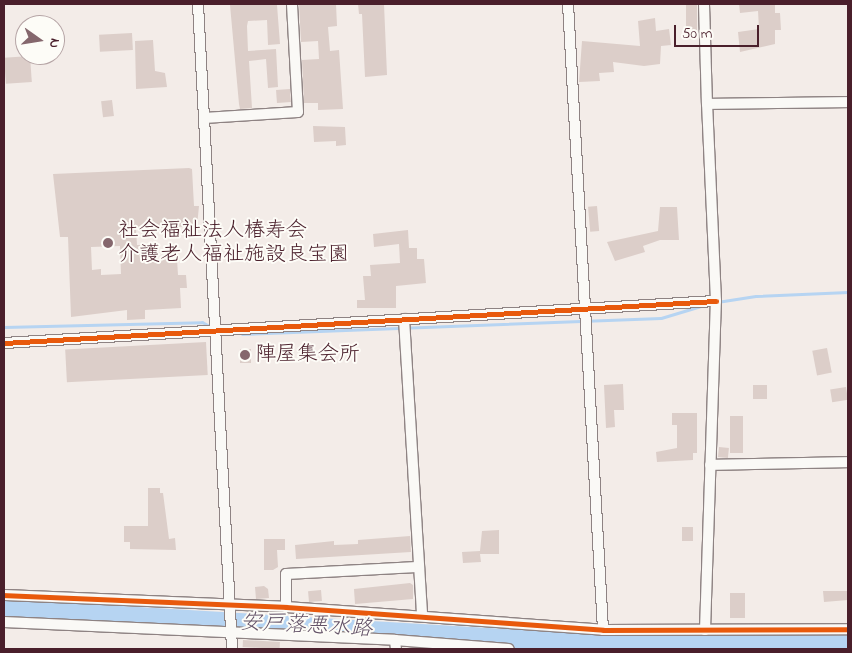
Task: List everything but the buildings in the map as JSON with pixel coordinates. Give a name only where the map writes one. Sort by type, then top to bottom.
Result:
[{"type":"street","points":[[198,4],[232,649]]},
{"type":"street","points":[[204,118],[298,112],[292,4]]},
{"type":"street","points":[[568,4],[604,630]]},
{"type":"street","points":[[704,4],[716,301],[705,630]]},
{"type":"street","points":[[707,104],[848,102]]},
{"type":"street","points":[[4,343],[716,301]]},
{"type":"street","points":[[404,319],[417,567],[422,615]]},
{"type":"street","points":[[710,465],[848,462]]},
{"type":"street","points":[[286,607],[286,574],[417,567]]},
{"type":"street","points":[[4,595],[231,609],[286,607],[422,615],[604,630],[848,628]]},
{"type":"street","points":[[4,622],[232,630],[396,645],[509,649]]},
{"type":"waterway","points":[[717,302],[756,296],[848,292]]},
{"type":"waterway","points":[[242,334],[661,318],[704,305]]},
{"type":"waterway","points":[[4,327],[202,322],[213,328]]},
{"type":"waterway","name":"安戸落悪水路","points":[[4,609],[571,643],[848,640]]},
{"type":"cycle path","points":[[4,343],[716,301]]},
{"type":"cycle path","points":[[4,595],[286,607],[603,630],[848,629]]},
{"type":"place","name":"社会福祉法人椿寿会 介護老人福祉施設良宝園","points":[[108,243]]},
{"type":"place","name":"陣屋集会所","points":[[245,355]]}]
